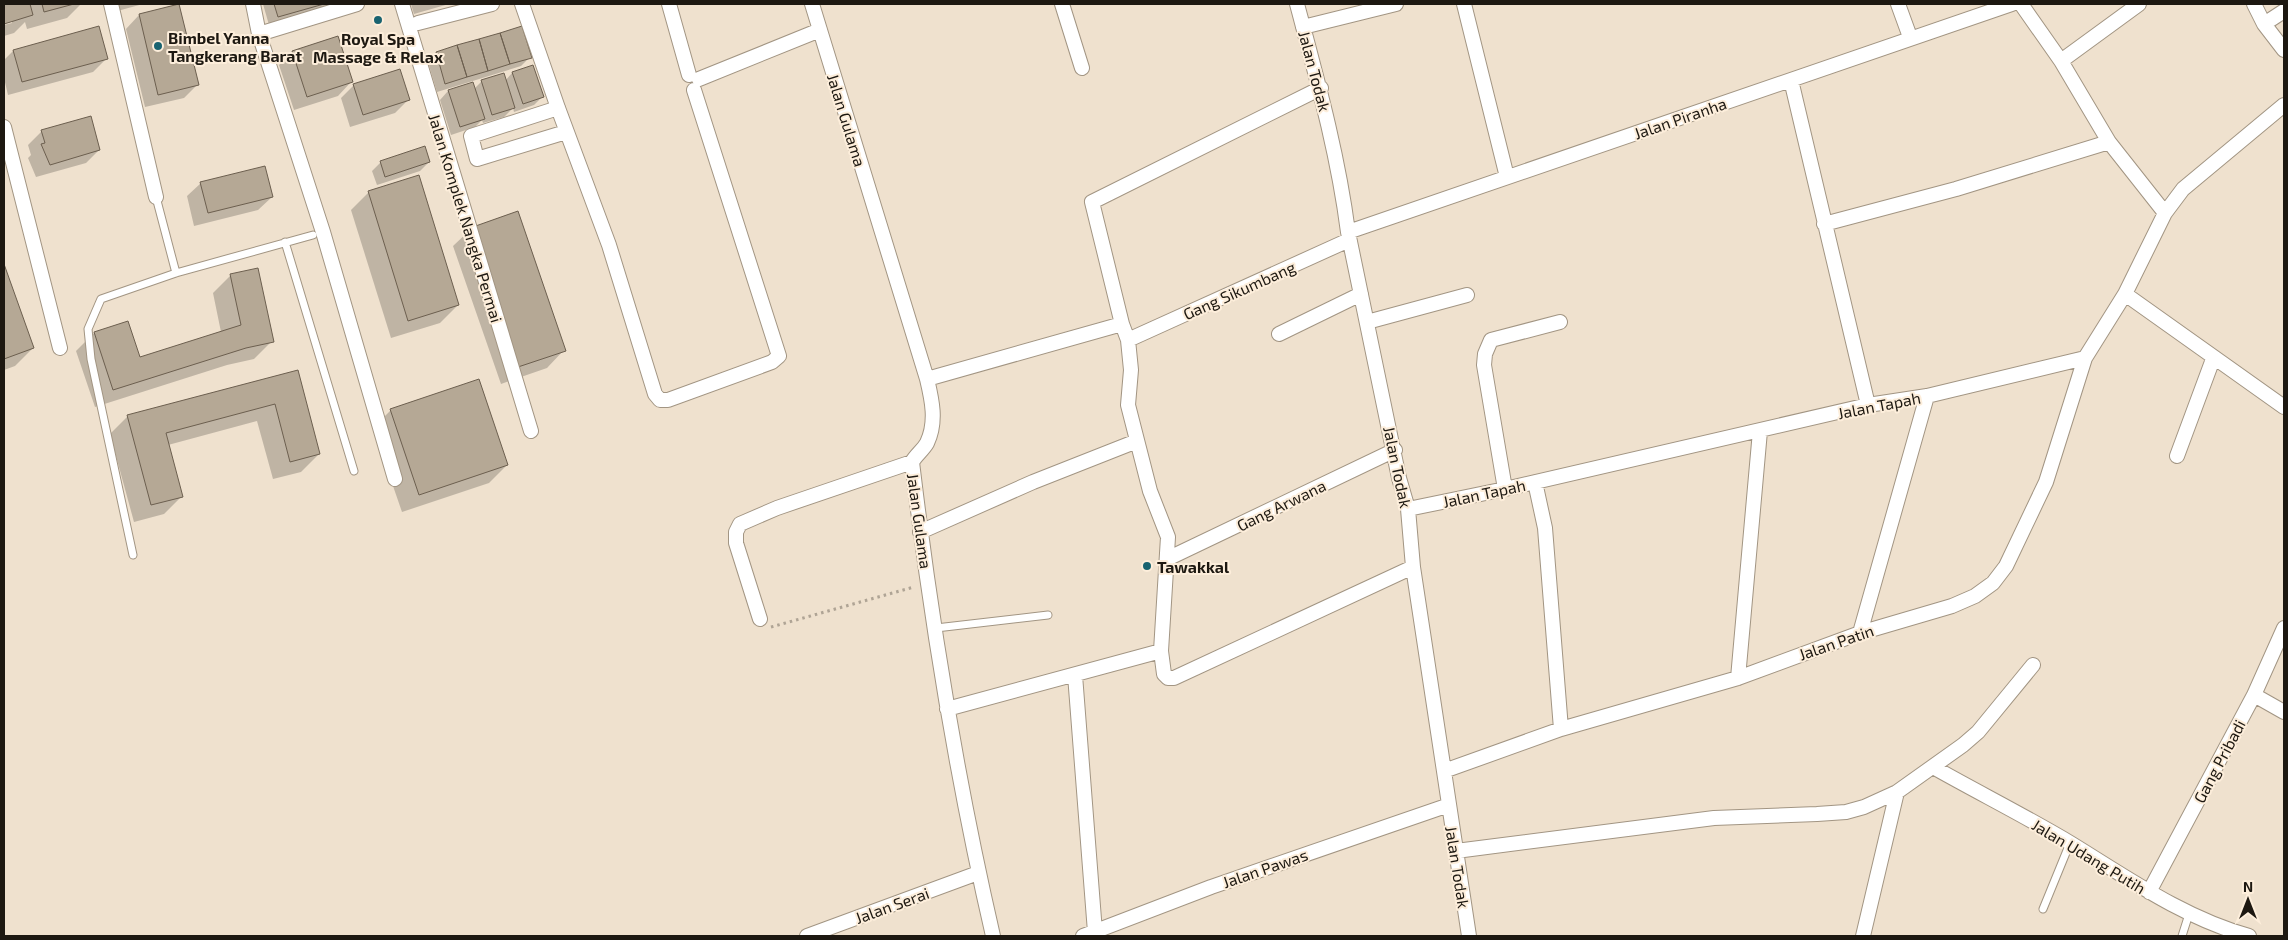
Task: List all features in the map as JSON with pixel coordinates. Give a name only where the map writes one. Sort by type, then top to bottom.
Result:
[{"type":"street","points":[[111,4],[156,197]]},
{"type":"street","points":[[253,4],[259,34],[318,233],[395,479]]},
{"type":"street","points":[[259,34],[357,4]]},
{"type":"street","name":"Jalan Komplek Nangka Permai","points":[[402,4],[531,431]]},
{"type":"street","points":[[418,23],[492,4]]},
{"type":"street","points":[[522,4],[566,132],[609,245],[657,396],[660,400],[668,400],[772,362],[779,356],[669,4]]},
{"type":"street","name":"Jalan Gulama","points":[[812,4],[934,406],[931,429],[926,443],[912,462],[920,532],[947,709],[992,936]]},
{"type":"street","points":[[1062,4],[1082,68]]},
{"type":"street","name":"Jalan Todak","points":[[1297,4],[1321,88],[1343,194],[1348,236],[1395,450],[1399,478],[1408,509],[1413,567],[1469,936]]},
{"type":"street","points":[[1303,27],[1396,4]]},
{"type":"street","points":[[1464,4],[1507,176]]},
{"type":"street","points":[[1898,4],[1910,37]]},
{"type":"street","name":"Jalan Piranha","points":[[1348,236],[1507,176],[1790,80],[1910,37],[2012,4]]},
{"type":"street","points":[[2021,4],[2061,61],[2109,142],[2165,213]]},
{"type":"street","points":[[2061,61],[2139,4]]},
{"type":"street","points":[[2254,4],[2264,24],[2284,50]]},
{"type":"street","points":[[2264,24],[2284,11]]},
{"type":"street","points":[[694,81],[820,30]]},
{"type":"street","points":[[1790,80],[1868,405]]},
{"type":"street","points":[[1321,88],[1092,202],[1122,324],[1128,340],[1131,370],[1128,405],[1150,491],[1168,537],[1161,651],[1164,674],[1168,678],[1174,678],[1413,567]]},
{"type":"street","points":[[2085,358],[2125,294],[2165,213],[2183,189],[2284,105]]},
{"type":"street","points":[[558,108],[471,136],[477,160],[566,132]]},
{"type":"street","points":[[4,127],[60,348]]},
{"type":"street","points":[[1824,224],[1956,189],[2109,142]]},
{"type":"street","name":"Gang Sikumbang","points":[[1128,340],[1348,236]]},
{"type":"street","points":[[1279,334],[1361,294]]},
{"type":"street","points":[[2125,294],[2213,359],[2284,407]]},
{"type":"street","points":[[1367,322],[1466,295]]},
{"type":"street","points":[[1505,489],[1484,365],[1485,354],[1491,340],[1560,322]]},
{"type":"street","points":[[927,379],[1122,324]]},
{"type":"street","name":"Jalan Tapah","points":[[1408,509],[1505,489],[1868,405],[1927,396],[2085,358]]},
{"type":"street","name":"Jalan Patin","points":[[1444,772],[1561,729],[1738,678],[1860,633],[1952,606],[1975,596],[1993,583],[2006,566],[2046,482],[2085,358]]},
{"type":"street","points":[[2177,456],[2213,359]]},
{"type":"street","points":[[1860,633],[1927,396]]},
{"type":"street","points":[[1738,678],[1760,431]]},
{"type":"street","points":[[920,532],[1033,482],[1137,441]]},
{"type":"street","name":"Gang Arwana","points":[[1167,560],[1395,450]]},
{"type":"street","points":[[760,619],[736,543],[736,532],[740,524],[777,508],[912,462]]},
{"type":"street","points":[[1535,482],[1545,528],[1561,729]]},
{"type":"street","name":"Gang Pribadi","points":[[2149,892],[2254,695],[2284,628]]},
{"type":"street","points":[[947,709],[1161,651]]},
{"type":"street","points":[[1456,850],[1714,818],[1846,812],[1880,801],[1897,792],[1963,746],[1978,732],[2033,665]]},
{"type":"street","points":[[1075,675],[1089,934]]},
{"type":"street","points":[[2254,695],[2284,712]]},
{"type":"street","name":"Jalan Udang Putih","points":[[1933,767],[2070,843],[2149,892],[2189,914],[2227,930],[2249,936]]},
{"type":"street","points":[[1863,936],[1897,792]]},
{"type":"street","name":"Jalan Pawas","points":[[1089,934],[1211,887],[1448,805]]},
{"type":"street","name":"Jalan Serai","points":[[814,935],[978,873]]},
{"type":"lane","points":[[156,197],[176,273]]},
{"type":"lane","points":[[133,555],[106,437],[91,359],[88,329],[101,299],[176,273],[318,233]]},
{"type":"lane","points":[[285,242],[354,470]]},
{"type":"lane","points":[[936,628],[1048,615]]},
{"type":"lane","points":[[2043,909],[2070,843]]},
{"type":"lane","points":[[2182,936],[2189,914]]},
{"type":"path","points":[[760,619],[765,625],[775,628],[929,582]]},
{"type":"building","points":[[4,4],[30,4],[33,15],[4,24]]},
{"type":"building","points":[[42,4],[74,4],[44,12]]},
{"type":"building","points":[[179,4],[199,85],[158,95],[139,14]]},
{"type":"building","points":[[274,4],[324,4],[278,17]]},
{"type":"building","points":[[99,26],[108,59],[22,82],[13,50]]},
{"type":"building","points":[[522,26],[532,58],[510,64],[500,33]]},
{"type":"building","points":[[500,33],[510,64],[488,71],[479,39]]},
{"type":"building","points":[[338,36],[353,82],[307,97],[292,51]]},
{"type":"building","points":[[479,39],[488,71],[467,77],[457,45]]},
{"type":"building","points":[[457,45],[467,77],[445,84],[436,52]]},
{"type":"building","points":[[533,65],[544,97],[523,104],[512,72]]},
{"type":"building","points":[[400,69],[410,100],[363,115],[353,84]]},
{"type":"building","points":[[504,73],[515,108],[492,115],[481,80]]},
{"type":"building","points":[[473,82],[485,119],[460,127],[448,90]]},
{"type":"building","points":[[91,116],[100,150],[50,165],[41,144],[45,143],[41,130]]},
{"type":"building","points":[[425,146],[430,162],[385,177],[380,161]]},
{"type":"building","points":[[265,166],[273,197],[208,213],[200,182]]},
{"type":"building","points":[[419,175],[459,305],[408,321],[368,191]]},
{"type":"building","points":[[518,211],[566,351],[518,367],[470,228]]},
{"type":"building","points":[[4,264],[34,348],[4,359]]},
{"type":"building","points":[[258,268],[274,342],[246,348],[113,390],[94,332],[128,321],[140,357],[241,325],[230,274]]},
{"type":"building","points":[[298,370],[320,454],[290,462],[275,404],[166,433],[183,497],[151,505],[127,415]]},
{"type":"building","points":[[479,379],[508,465],[419,495],[390,409]]},
{"type":"place","name":"Royal Spa Massage & Relax","points":[[378,20]]},
{"type":"place","name":"Bimbel Yanna Tangkerang Barat","points":[[158,46]]},
{"type":"place","name":"Tawakkal","points":[[1147,566]]}]
